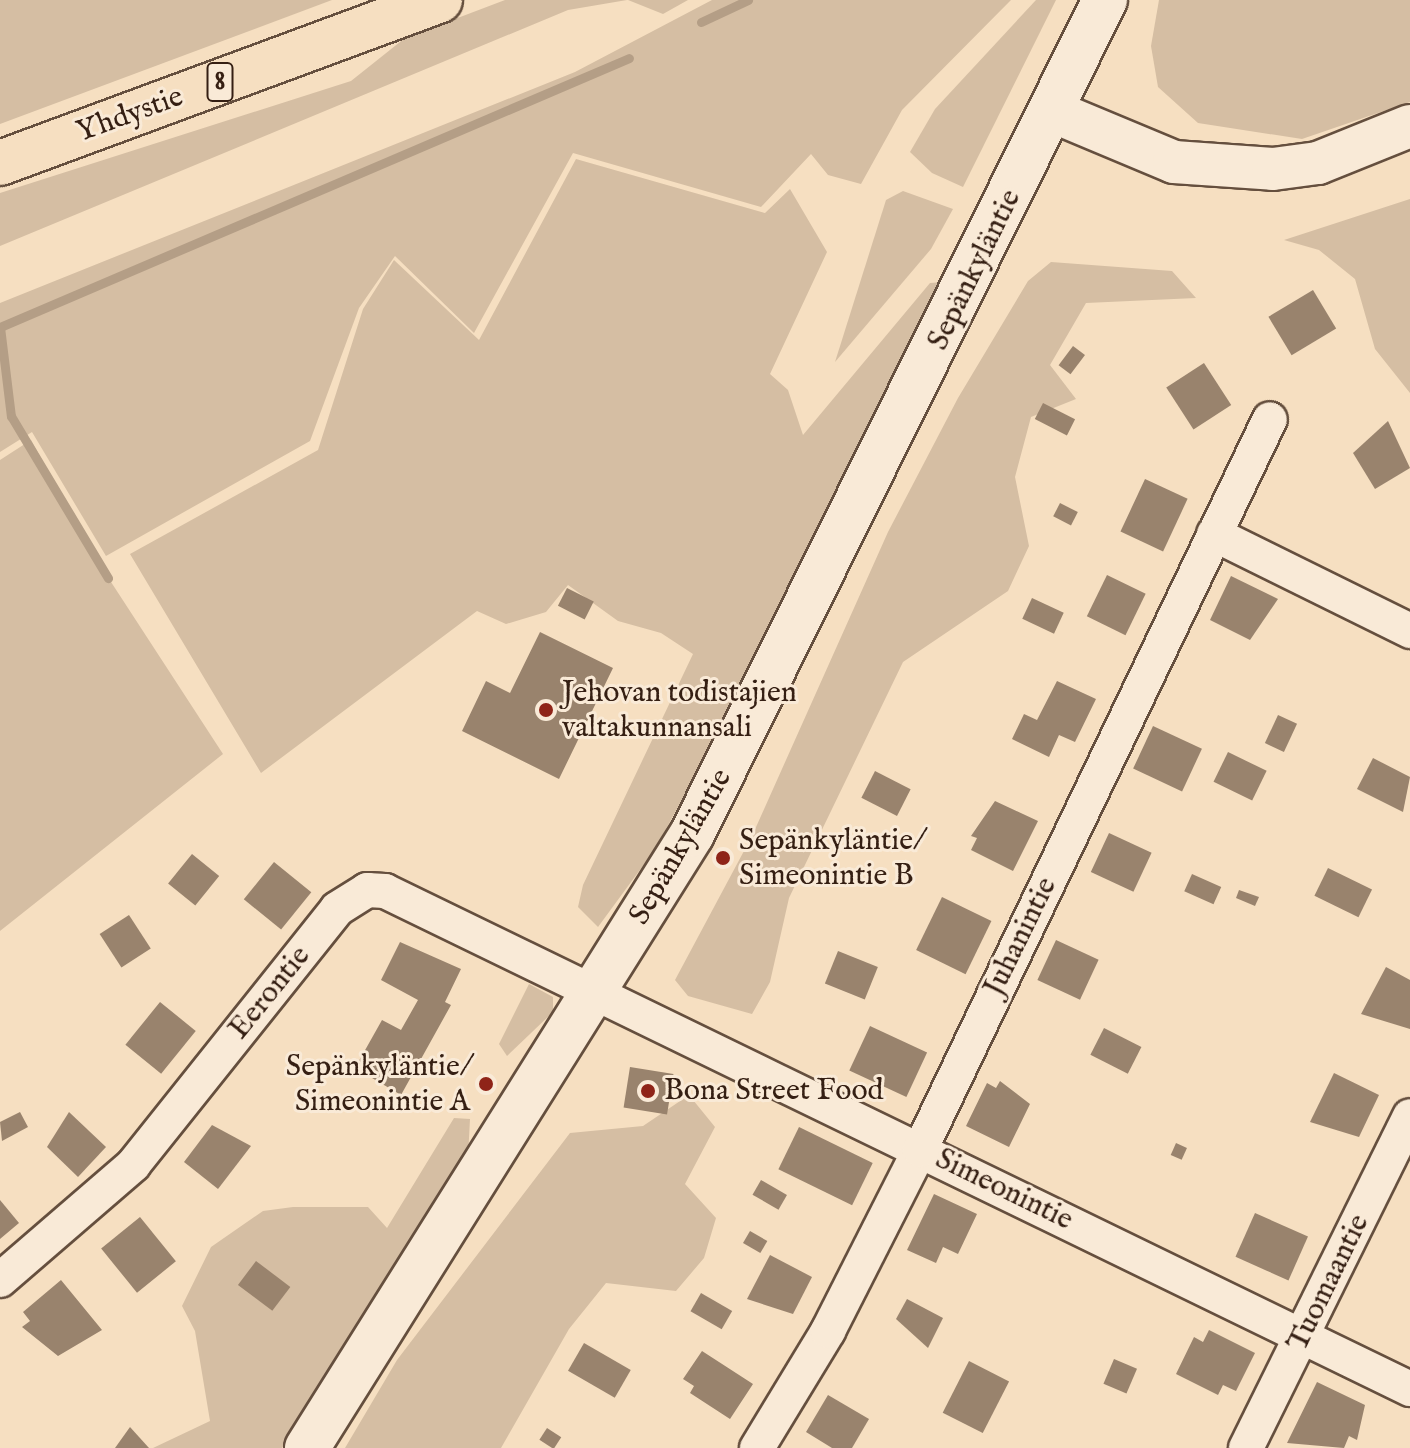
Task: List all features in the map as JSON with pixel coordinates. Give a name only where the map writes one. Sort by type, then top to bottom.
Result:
[{"type":"highway","name":"Yhdystie","points":[[0,163],[440,0]]},
{"type":"main road","name":"Sepänkyläntie","points":[[307,1448],[597,991],[692,834],[1105,0]]},
{"type":"street","points":[[1052,111],[1174,162],[1273,169],[1318,163],[1410,126]]},
{"type":"street","name":"Juhanintie","points":[[757,1448],[828,1331],[920,1150],[1270,419]]},
{"type":"street","points":[[1214,534],[1410,631]]},
{"type":"street","name":"Eerontie","points":[[0,1280],[133,1165],[337,909],[367,890],[406,897],[597,991]]},
{"type":"street","name":"Simeonintie","points":[[597,991],[1410,1389]]},
{"type":"street","name":"Tuomaantie","points":[[1246,1448],[1304,1337],[1410,1116]]},
{"type":"shaded area","points":[[0,0],[332,0],[0,124]]},
{"type":"shaded area","points":[[505,0],[627,0],[568,10],[0,246],[0,193],[351,81],[405,38]]},
{"type":"shaded area","points":[[628,0],[688,0],[663,14]]},
{"type":"shaded area","points":[[712,0],[1011,0],[902,110],[861,184],[828,175],[811,154],[761,207],[573,153],[474,333],[395,256],[359,308],[310,441],[106,556],[32,432],[0,452],[0,303],[575,72]]},
{"type":"shaded area","points":[[1036,0],[1056,0],[963,187],[932,173],[910,152],[935,109]]},
{"type":"shaded area","points":[[1159,0],[1410,0],[1410,102],[1302,139],[1198,123],[1158,87],[1151,46]]},
{"type":"shaded area","points":[[576,159],[765,213],[790,189],[827,252],[770,374],[788,390],[803,435],[930,283],[944,282],[706,757],[653,852],[598,927],[578,907],[583,885],[693,654],[661,633],[618,621],[568,585],[546,612],[506,624],[477,611],[261,773],[130,554],[318,450],[363,309],[394,260],[479,340]]},
{"type":"shaded area","points":[[903,191],[953,209],[931,249],[835,362],[886,200]]},
{"type":"shaded area","points":[[1410,199],[1410,393],[1375,349],[1355,279],[1319,250],[1284,240]]},
{"type":"shaded area","points":[[1051,262],[1172,271],[1196,298],[1086,303],[1050,365],[1076,399],[1031,417],[1015,477],[1029,546],[1008,591],[903,662],[789,898],[770,982],[752,1014],[688,996],[675,980],[752,836],[888,532],[958,398],[1028,281]]},
{"type":"shaded area","points":[[31,440],[98,562],[223,754],[0,931],[0,460]]},
{"type":"shaded area","points":[[529,984],[553,997],[553,1012],[507,1056],[499,1044]]},
{"type":"shaded area","points":[[689,1095],[715,1127],[685,1184],[716,1218],[704,1258],[676,1291],[606,1283],[569,1329],[501,1448],[345,1448],[397,1360],[570,1133],[643,1126]]},
{"type":"shaded area","points":[[454,1118],[470,1119],[468,1157],[282,1448],[153,1448],[210,1421],[195,1331],[182,1306],[211,1247],[263,1211],[293,1207],[368,1207],[387,1228]]},
{"type":"building","points":[[1313,290],[1336,329],[1292,355],[1268,317]]},
{"type":"building","points":[[1073,346],[1085,355],[1071,374],[1059,365]]},
{"type":"building","points":[[1204,363],[1231,405],[1193,429],[1166,388]]},
{"type":"building","points":[[1043,403],[1075,419],[1067,435],[1035,419]]},
{"type":"building","points":[[1388,421],[1410,468],[1375,489],[1353,453]]},
{"type":"building","points":[[1145,479],[1188,499],[1163,551],[1120,532]]},
{"type":"building","points":[[1060,503],[1078,512],[1071,525],[1053,516]]},
{"type":"building","points":[[1107,575],[1146,594],[1125,635],[1087,616]]},
{"type":"building","points":[[1231,576],[1278,599],[1250,640],[1210,620]]},
{"type":"building","points":[[567,588],[594,602],[585,619],[558,606]]},
{"type":"building","points":[[1032,598],[1064,613],[1054,634],[1022,619]]},
{"type":"building","points":[[540,632],[613,668],[559,779],[462,731],[486,681],[510,693]]},
{"type":"building","points":[[1057,681],[1096,699],[1075,742],[1059,735],[1049,757],[1012,739],[1024,714],[1037,720]]},
{"type":"building","points":[[1278,715],[1297,724],[1284,752],[1265,743]]},
{"type":"building","points":[[1153,726],[1202,749],[1182,791],[1133,769]]},
{"type":"building","points":[[1228,752],[1267,771],[1252,801],[1214,782]]},
{"type":"building","points":[[1373,758],[1410,777],[1403,812],[1357,789]]},
{"type":"building","points":[[875,771],[911,789],[897,816],[861,798]]},
{"type":"building","points":[[995,801],[1038,821],[1013,871],[971,850],[977,838],[971,836]]},
{"type":"building","points":[[1109,833],[1152,853],[1133,892],[1091,872]]},
{"type":"building","points":[[192,854],[219,876],[195,906],[168,884]]},
{"type":"building","points":[[274,862],[311,892],[281,930],[244,899]]},
{"type":"building","points":[[1328,868],[1372,889],[1358,917],[1314,896]]},
{"type":"building","points":[[1192,874],[1221,887],[1214,904],[1184,891]]},
{"type":"building","points":[[1239,890],[1259,897],[1255,906],[1236,898]]},
{"type":"building","points":[[942,897],[991,921],[966,974],[916,950]]},
{"type":"building","points":[[129,915],[151,949],[121,968],[100,934]]},
{"type":"building","points":[[1056,940],[1099,960],[1080,1000],[1037,980]]},
{"type":"building","points":[[400,942],[461,969],[445,1002],[451,1005],[401,1095],[355,1068],[382,1020],[401,1030],[418,1000],[381,980]]},
{"type":"building","points":[[838,951],[878,967],[865,1000],[825,983]]},
{"type":"building","points":[[1386,967],[1410,980],[1410,1029],[1361,1014]]},
{"type":"building","points":[[160,1002],[196,1031],[161,1074],[125,1045]]},
{"type":"building","points":[[870,1026],[927,1053],[906,1097],[849,1070]]},
{"type":"building","points":[[1104,1028],[1141,1047],[1128,1074],[1090,1055]]},
{"type":"building","name":"Bona Street Food","points":[[630,1067],[673,1074],[667,1114],[624,1107]]},
{"type":"building","points":[[1334,1073],[1379,1095],[1359,1137],[1310,1122]]},
{"type":"building","points":[[1000,1081],[1030,1104],[1009,1147],[966,1126],[987,1083],[996,1088]]},
{"type":"building","points":[[20,1112],[28,1127],[2,1141],[0,1122]]},
{"type":"building","points":[[69,1112],[106,1147],[78,1177],[47,1147]]},
{"type":"building","points":[[212,1125],[251,1146],[218,1189],[184,1162]]},
{"type":"building","points":[[799,1127],[873,1163],[852,1205],[778,1169]]},
{"type":"building","points":[[1176,1143],[1187,1148],[1182,1160],[1171,1155]]},
{"type":"building","points":[[761,1180],[787,1195],[778,1210],[752,1195]]},
{"type":"building","points":[[934,1194],[977,1214],[958,1254],[943,1247],[936,1263],[907,1250]]},
{"type":"building","points":[[0,1200],[19,1223],[0,1239]]},
{"type":"building","points":[[1255,1213],[1308,1237],[1288,1280],[1235,1257]]},
{"type":"building","points":[[140,1217],[176,1261],[137,1293],[101,1248]]},
{"type":"building","points":[[750,1231],[767,1241],[760,1253],[743,1243]]},
{"type":"building","points":[[770,1255],[812,1277],[793,1314],[747,1299]]},
{"type":"building","points":[[256,1261],[290,1287],[272,1311],[238,1285]]},
{"type":"building","points":[[61,1280],[102,1330],[58,1356],[22,1327],[30,1321],[23,1312]]},
{"type":"building","points":[[701,1293],[732,1311],[722,1329],[690,1311]]},
{"type":"building","points":[[907,1299],[943,1318],[928,1348],[896,1319]]},
{"type":"building","points":[[1209,1330],[1255,1353],[1236,1391],[1223,1385],[1218,1395],[1176,1374],[1194,1337],[1203,1342]]},
{"type":"building","points":[[584,1343],[631,1370],[615,1398],[568,1371]]},
{"type":"building","points":[[702,1351],[753,1384],[730,1419],[690,1393],[694,1386],[683,1379]]},
{"type":"building","points":[[1114,1359],[1137,1369],[1126,1394],[1103,1384]]},
{"type":"building","points":[[969,1361],[1009,1381],[983,1433],[943,1413]]},
{"type":"building","points":[[1317,1382],[1365,1405],[1357,1440],[1349,1436],[1344,1448],[1287,1443]]},
{"type":"building","points":[[828,1395],[869,1419],[852,1448],[832,1448],[806,1432]]},
{"type":"building","points":[[130,1427],[149,1448],[115,1448]]},
{"type":"building","points":[[547,1428],[561,1437],[554,1448],[539,1440]]},
{"type":"waterway","points":[[701,22],[748,0]]},
{"type":"waterway","points":[[0,327],[629,58]]},
{"type":"waterway","points":[[0,327],[11,416],[108,578]]},
{"type":"place","name":"Jehovan todistajien valtakunnansali","points":[[546,710]]},
{"type":"place","name":"Sepänkyläntie/ Simeonintie B","points":[[723,858]]},
{"type":"place","name":"Sepänkyläntie/ Simeonintie A","points":[[486,1084]]},
{"type":"place","name":"Bona Street Food","points":[[648,1091]]}]
